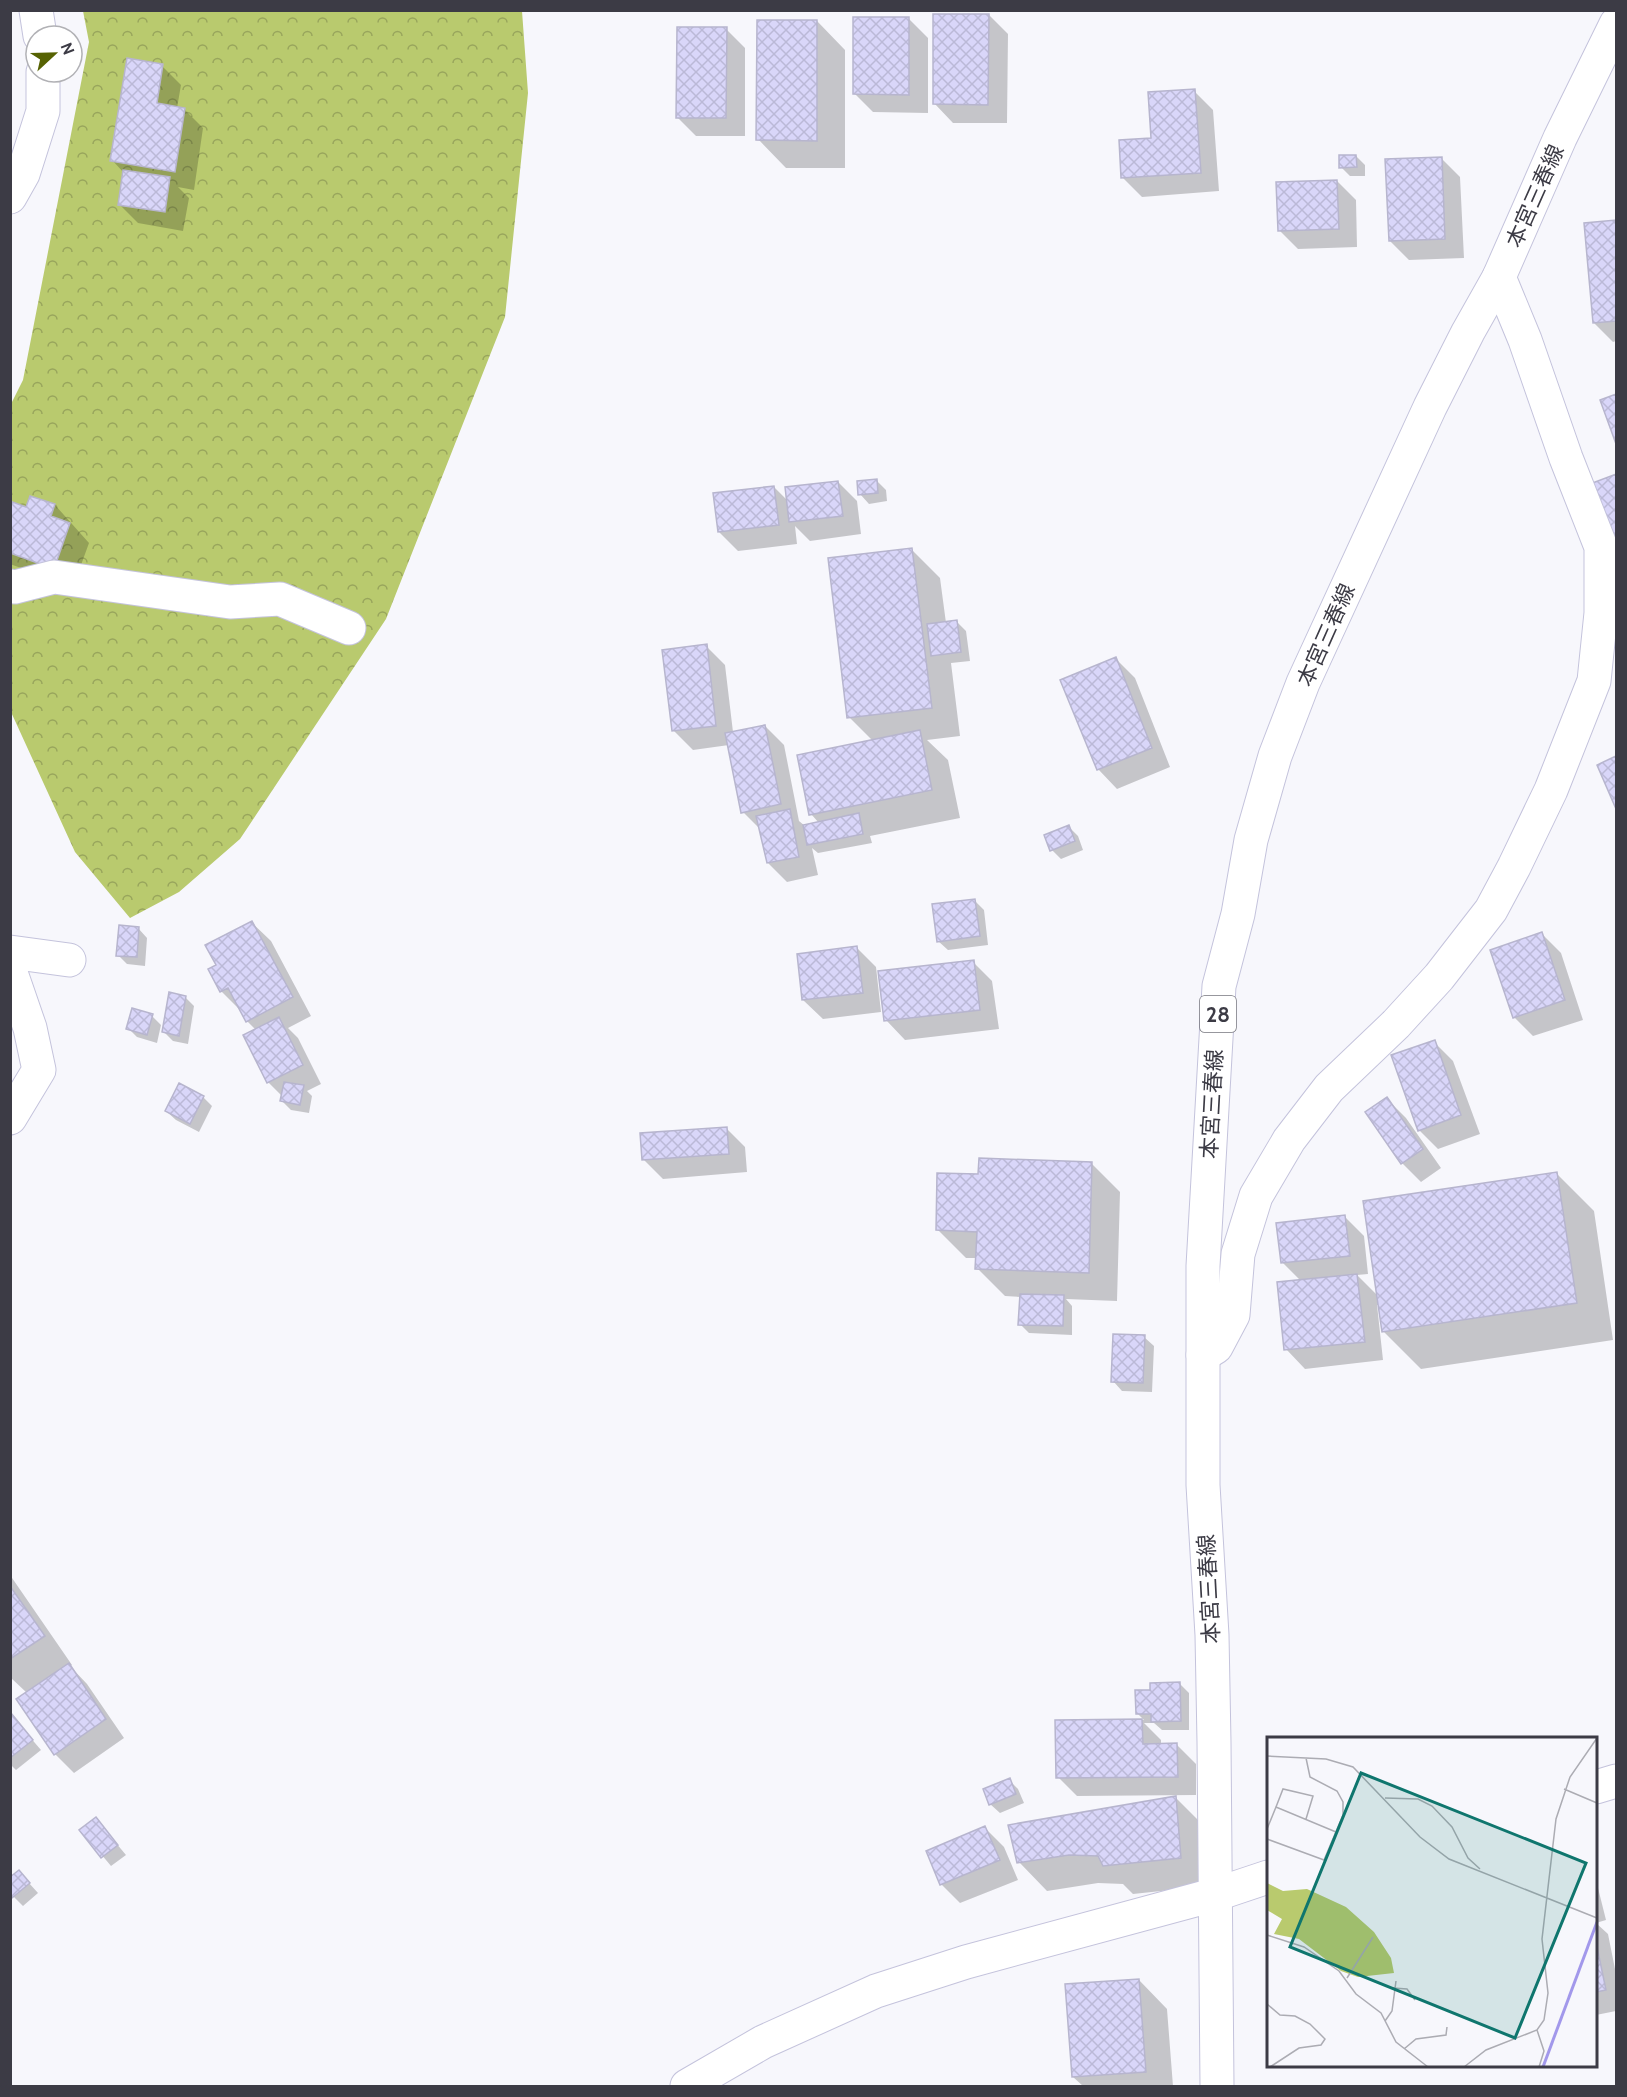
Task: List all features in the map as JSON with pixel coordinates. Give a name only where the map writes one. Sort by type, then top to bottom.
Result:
[{"type":"street","name":"本宮三春線","points":[[1217,2086],[1217,1894],[1212,1635],[1203,1485],[1203,1266],[1220,986],[1238,914],[1251,840],[1275,756],[1307,673],[1430,407],[1499,277],[1560,138],[1617,24]]},
{"type":"street","points":[[10,197],[23,174],[43,111],[43,84]]},
{"type":"street","points":[[1203,1355],[1216,1347],[1233,1315],[1238,1254],[1256,1196],[1289,1140],[1329,1088],[1396,1024],[1432,985],[1491,910],[1551,790],[1594,681],[1601,613],[1601,547],[1566,458],[1525,339],[1499,277]]},
{"type":"street","points":[[10,586],[15,587],[54,577],[230,602],[280,599],[350,628]]},
{"type":"street","points":[[10,952],[69,960]]},
{"type":"street","points":[[10,970],[30,1028],[39,1070],[10,1118]]},
{"type":"street","points":[[1597,1787],[1617,1781]]},
{"type":"street","points":[[687,2086],[763,2042],[876,1991],[966,1962],[1217,1894],[1267,1878]]},
{"type":"green space","points":[[83,11],[522,11],[528,93],[505,317],[386,619],[240,839],[179,892],[130,918],[75,852],[11,712],[10,406],[23,380],[81,84],[84,84],[84,68],[89,42]]},
{"type":"building","points":[[933,14],[989,14],[988,105],[933,104]]},
{"type":"building","points":[[853,17],[909,17],[909,95],[853,94]]},
{"type":"building","points":[[757,20],[817,20],[817,141],[756,140]]},
{"type":"building","points":[[677,27],[727,27],[726,118],[676,118]]},
{"type":"building","points":[[127,58],[163,64],[157,103],[185,108],[175,172],[110,161]]},
{"type":"building","points":[[1195,89],[1201,173],[1121,178],[1119,140],[1151,138],[1148,92]]},
{"type":"building","points":[[1339,155],[1356,155],[1357,167],[1339,168]]},
{"type":"building","points":[[1442,157],[1445,239],[1389,241],[1385,159]]},
{"type":"building","points":[[123,170],[170,177],[165,212],[118,205]]},
{"type":"building","points":[[1337,180],[1339,229],[1278,231],[1276,182]]},
{"type":"building","points":[[1616,220],[1616,321],[1593,323],[1584,223]]},
{"type":"building","points":[[1616,394],[1616,444],[1600,400]]},
{"type":"building","points":[[1616,474],[1616,536],[1612,538],[1590,484]]},
{"type":"building","points":[[877,479],[878,493],[858,495],[857,481]]},
{"type":"building","points":[[838,481],[843,516],[789,522],[785,487]]},
{"type":"building","points":[[774,486],[779,525],[718,532],[713,493]]},
{"type":"building","points":[[30,496],[55,504],[51,516],[70,523],[54,569],[10,553],[10,501],[26,507]]},
{"type":"building","points":[[912,548],[932,708],[847,718],[828,558]]},
{"type":"building","points":[[957,620],[961,652],[931,656],[927,624]]},
{"type":"building","points":[[707,644],[716,726],[672,731],[662,650]]},
{"type":"building","points":[[1116,657],[1152,748],[1097,770],[1060,680]]},
{"type":"building","points":[[765,725],[781,804],[741,813],[725,733]]},
{"type":"building","points":[[920,730],[932,790],[809,815],[797,755]]},
{"type":"building","points":[[1616,756],[1616,809],[1597,765]]},
{"type":"building","points":[[790,809],[799,857],[767,863],[756,816]]},
{"type":"building","points":[[859,813],[863,834],[807,845],[803,825]]},
{"type":"building","points":[[1069,825],[1075,841],[1050,851],[1044,835]]},
{"type":"building","points":[[975,899],[980,936],[937,942],[932,904]]},
{"type":"building","points":[[252,921],[293,997],[246,1022],[228,988],[220,992],[208,969],[216,965],[205,945]]},
{"type":"building","points":[[119,925],[139,927],[137,957],[116,956]]},
{"type":"building","points":[[1542,932],[1565,1000],[1513,1018],[1490,950]]},
{"type":"building","points":[[857,946],[863,993],[802,1000],[797,954]]},
{"type":"building","points":[[974,960],[980,1010],[884,1021],[878,971]]},
{"type":"building","points":[[169,992],[186,996],[179,1036],[162,1032]]},
{"type":"building","points":[[132,1008],[153,1014],[147,1035],[126,1029]]},
{"type":"building","points":[[279,1017],[303,1065],[267,1083],[243,1035]]},
{"type":"building","points":[[1435,1040],[1461,1115],[1418,1131],[1391,1055]]},
{"type":"building","points":[[284,1082],[304,1085],[300,1105],[280,1101]]},
{"type":"building","points":[[179,1083],[204,1096],[190,1124],[165,1111]]},
{"type":"building","points":[[1387,1097],[1423,1149],[1401,1164],[1365,1112]]},
{"type":"building","points":[[727,1127],[729,1154],[642,1160],[640,1133]]},
{"type":"building","points":[[979,1158],[1092,1162],[1089,1273],[975,1269],[977,1232],[936,1230],[937,1173],[978,1174]]},
{"type":"building","points":[[1557,1172],[1577,1303],[1382,1332],[1363,1201]]},
{"type":"building","points":[[1345,1215],[1350,1256],[1281,1263],[1276,1223]]},
{"type":"building","points":[[1357,1274],[1365,1342],[1284,1350],[1277,1282]]},
{"type":"building","points":[[1020,1294],[1064,1295],[1063,1326],[1018,1325]]},
{"type":"building","points":[[1113,1334],[1145,1335],[1143,1383],[1111,1382]]},
{"type":"building","points":[[10,1586],[45,1636],[10,1659]]},
{"type":"building","points":[[69,1663],[106,1719],[54,1755],[16,1699]]},
{"type":"building","points":[[1180,1682],[1181,1721],[1151,1722],[1151,1714],[1136,1714],[1135,1690],[1150,1690],[1150,1683]]},
{"type":"building","points":[[10,1714],[33,1740],[10,1758]]},
{"type":"building","points":[[1142,1719],[1143,1744],[1177,1743],[1178,1777],[1056,1778],[1055,1720]]},
{"type":"building","points":[[1010,1778],[1016,1794],[989,1805],[983,1789]]},
{"type":"building","points":[[1176,1796],[1181,1858],[1103,1866],[1098,1856],[1069,1855],[1017,1863],[1008,1825]]},
{"type":"building","points":[[96,1817],[118,1845],[101,1858],[79,1830]]},
{"type":"building","points":[[985,1826],[1000,1860],[940,1885],[926,1851]]},
{"type":"building","points":[[19,1870],[30,1883],[12,1898],[10,1877]]},
{"type":"building","points":[[1597,1947],[1606,1990],[1597,1992]]},
{"type":"building","points":[[1139,1979],[1146,2072],[1072,2077],[1065,1984]]}]
